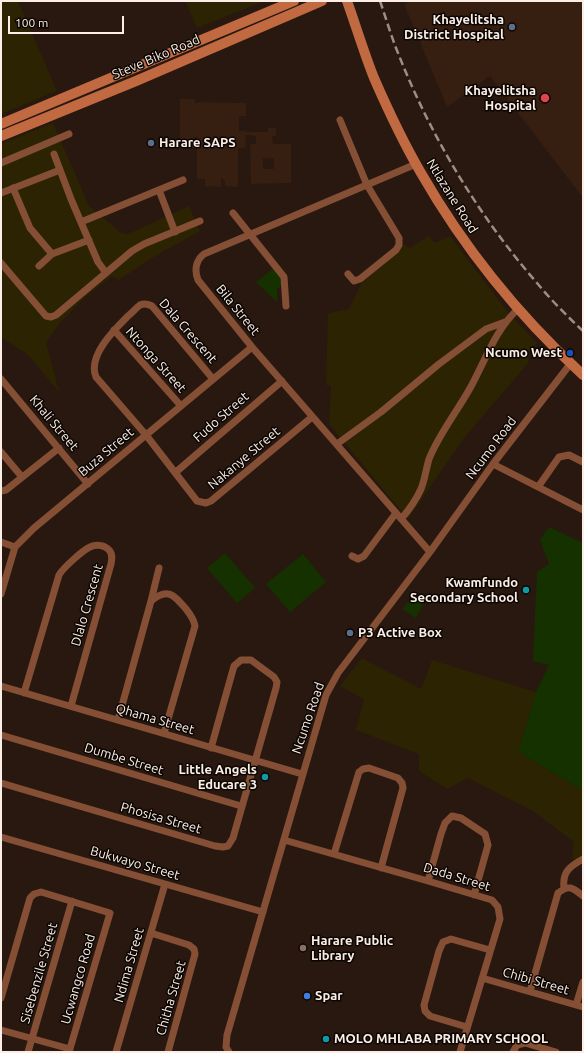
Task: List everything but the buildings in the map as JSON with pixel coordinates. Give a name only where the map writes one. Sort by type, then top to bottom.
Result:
[{"type":"street","name":"Steve Biko Road","points":[[1,124],[294,1]]},
{"type":"street","name":"Steve Biko Road","points":[[1,136],[136,81],[322,1]]},
{"type":"street","name":"Ntlazane Road","points":[[347,1],[374,77],[390,113],[416,164],[436,198],[482,266],[550,344],[583,375]]},
{"type":"street","points":[[340,120],[367,186],[399,238],[399,245],[396,250],[358,280],[354,281],[348,274]]},
{"type":"street","points":[[1,163],[69,134]]},
{"type":"street","points":[[54,154],[98,262],[106,273]]},
{"type":"street","name":"Bila Street","points":[[416,164],[204,254],[198,261],[196,270],[198,280],[252,347],[430,552]]},
{"type":"street","points":[[1,193],[60,170]]},
{"type":"street","points":[[81,222],[183,180]]},
{"type":"street","points":[[13,188],[30,228],[52,254]]},
{"type":"street","points":[[159,190],[175,232]]},
{"type":"street","points":[[233,213],[284,277],[286,306]]},
{"type":"street","points":[[1,263],[46,316],[51,317],[56,315],[132,251],[144,244],[200,221]]},
{"type":"street","points":[[39,266],[52,254],[89,240]]},
{"type":"street","name":"Dala Crescent","points":[[146,435],[94,373],[94,362],[109,335],[140,305],[151,305],[214,379]]},
{"type":"street","points":[[401,519],[413,504],[421,488],[429,459],[442,433],[469,390],[505,322],[518,309]]},
{"type":"street","points":[[337,444],[381,412],[439,364],[486,329],[505,322]]},
{"type":"street","name":"Ntonga Street","points":[[114,330],[181,406]]},
{"type":"street","name":"Buza Street","points":[[1,594],[15,547],[34,528],[252,347]]},
{"type":"street","name":"Ncumo Road","points":[[229,1052],[226,1047],[227,1035],[326,695],[338,673],[430,552],[493,464],[571,364]]},
{"type":"street","name":"Khali Street","points":[[1,379],[88,484]]},
{"type":"street","name":"Fudo Street","points":[[176,472],[282,381]]},
{"type":"street","name":"Nakanye Street","points":[[146,435],[197,500],[203,503],[209,503],[312,417]]},
{"type":"street","points":[[1,491],[6,490],[59,448]]},
{"type":"street","points":[[1,452],[22,477]]},
{"type":"street","points":[[538,487],[559,457],[569,456],[583,462]]},
{"type":"street","points":[[493,464],[583,510]]},
{"type":"street","points":[[352,556],[358,559],[364,556],[396,513]]},
{"type":"street","points":[[1,542],[15,547]]},
{"type":"street","name":"Dlalo Crescent","points":[[24,692],[59,575],[63,569],[89,547],[96,545],[104,546],[111,554],[111,564],[71,706]]},
{"type":"street","points":[[118,720],[159,568]]},
{"type":"street","points":[[151,601],[163,593],[174,595],[195,623],[164,733]]},
{"type":"street","name":"Phosisa Street","points":[[1,783],[219,847],[228,846],[232,841],[277,682],[274,677],[251,660],[241,660],[234,666],[211,748]]},
{"type":"street","name":"Qhama Street","points":[[1,686],[302,774]]},
{"type":"street","name":"Dumbe Street","points":[[1,735],[241,806]]},
{"type":"street","points":[[334,854],[359,772],[363,769],[369,768],[398,778],[404,788],[380,868]]},
{"type":"street","points":[[428,880],[445,823],[452,816],[461,818],[485,834],[488,845],[474,895]]},
{"type":"street","name":"Bukwayo Street","points":[[1,836],[263,912]]},
{"type":"street","name":"Dada Street","points":[[284,840],[380,868],[428,880],[492,900],[498,907],[500,919],[460,1052]]},
{"type":"street","points":[[564,888],[566,872],[571,866],[583,859]]},
{"type":"street","name":"Ndima Street","points":[[116,1052],[165,884]]},
{"type":"street","points":[[530,991],[558,893],[564,888],[572,888],[583,896]]},
{"type":"street","points":[[1,998],[32,896],[40,892],[72,901]]},
{"type":"street","name":"Ucwangco Road","points":[[70,1050],[110,913],[72,901]]},
{"type":"street","name":"Sisebenzile Street","points":[[28,1052],[72,901]]},
{"type":"street","name":"Chitha Street","points":[[151,933],[189,945],[195,952],[195,957],[168,1052]]},
{"type":"street","points":[[467,1027],[430,1016],[425,1011],[424,1005],[439,951],[443,942],[451,939],[490,950]]},
{"type":"street","name":"Chibi Street","points":[[482,978],[580,1006]]},
{"type":"street","points":[[580,1006],[583,982]]},
{"type":"street","points":[[1,1030],[70,1050]]},
{"type":"street","points":[[513,1052],[517,1045],[525,1043],[556,1052]]},
{"type":"shaded area","name":"Khayelitsha Hospital","points":[[410,1],[583,1],[583,198],[490,76],[447,107],[404,4]]},
{"type":"shaded area","points":[[180,99],[195,99],[195,103],[246,103],[246,116],[239,116],[239,131],[268,132],[268,128],[276,128],[276,136],[272,136],[273,144],[291,144],[291,183],[251,184],[250,144],[256,144],[256,136],[246,135],[245,148],[238,148],[238,187],[225,186],[225,180],[221,179],[221,187],[205,186],[205,179],[197,179],[197,137],[194,137],[194,146],[180,145]],"holes":[[[263,158],[274,158],[274,169],[263,169]]]},
{"type":"green space","points":[[274,268],[283,279],[283,285],[277,289],[277,302],[256,282]]},
{"type":"green space","points":[[549,527],[583,543],[583,791],[518,752],[536,692],[549,665],[533,661],[537,572],[549,564],[540,540]]},
{"type":"green space","points":[[225,553],[255,588],[237,603],[207,568]]},
{"type":"green space","points":[[303,554],[326,582],[290,612],[266,584]]},
{"type":"green space","points":[[416,593],[426,599],[416,618],[402,609]]},
{"type":"sand","points":[[3,1],[18,1],[57,91],[1,114],[1,3]]},
{"type":"sand","points":[[185,1],[265,1],[197,28]]},
{"type":"sand","points":[[53,123],[89,206],[121,233],[128,234],[189,206],[200,231],[155,256],[119,280],[112,276],[85,297],[60,323],[46,343],[59,392],[28,355],[1,337],[1,144]]},
{"type":"sand","points":[[429,236],[434,243],[450,236],[510,315],[537,343],[528,353],[529,362],[464,438],[408,519],[329,424],[331,385],[326,385],[328,313],[349,309],[362,282],[398,252],[402,244],[410,248]]},
{"type":"sand","points":[[362,658],[421,689],[432,660],[536,692],[518,752],[583,791],[583,863],[572,858],[574,842],[533,811],[468,778],[447,789],[419,771],[419,754],[356,730],[364,699],[340,686]]},
{"type":"railway","points":[[380,1],[395,47],[411,84],[425,115],[458,174],[495,230],[515,257],[548,296],[583,331]]},
{"type":"place","name":"Khayelitsha District Hospital","points":[[512,27]]},
{"type":"place","name":"Khayelitsha Hospital","points":[[545,98]]},
{"type":"place","name":"Harare SAPS","points":[[151,143]]},
{"type":"place","name":"Ncumo West","points":[[570,353]]},
{"type":"place","name":"Kwamfundo Secondary School","points":[[526,590]]},
{"type":"place","name":"P3 Active Box","points":[[350,633]]},
{"type":"place","name":"Little Angels Educare 3","points":[[265,777]]},
{"type":"place","name":"Harare Public Library","points":[[303,948]]},
{"type":"place","name":"Spar","points":[[307,996]]},
{"type":"place","name":"MOLO MHLABA PRIMARY SCHOOL","points":[[326,1039]]}]
